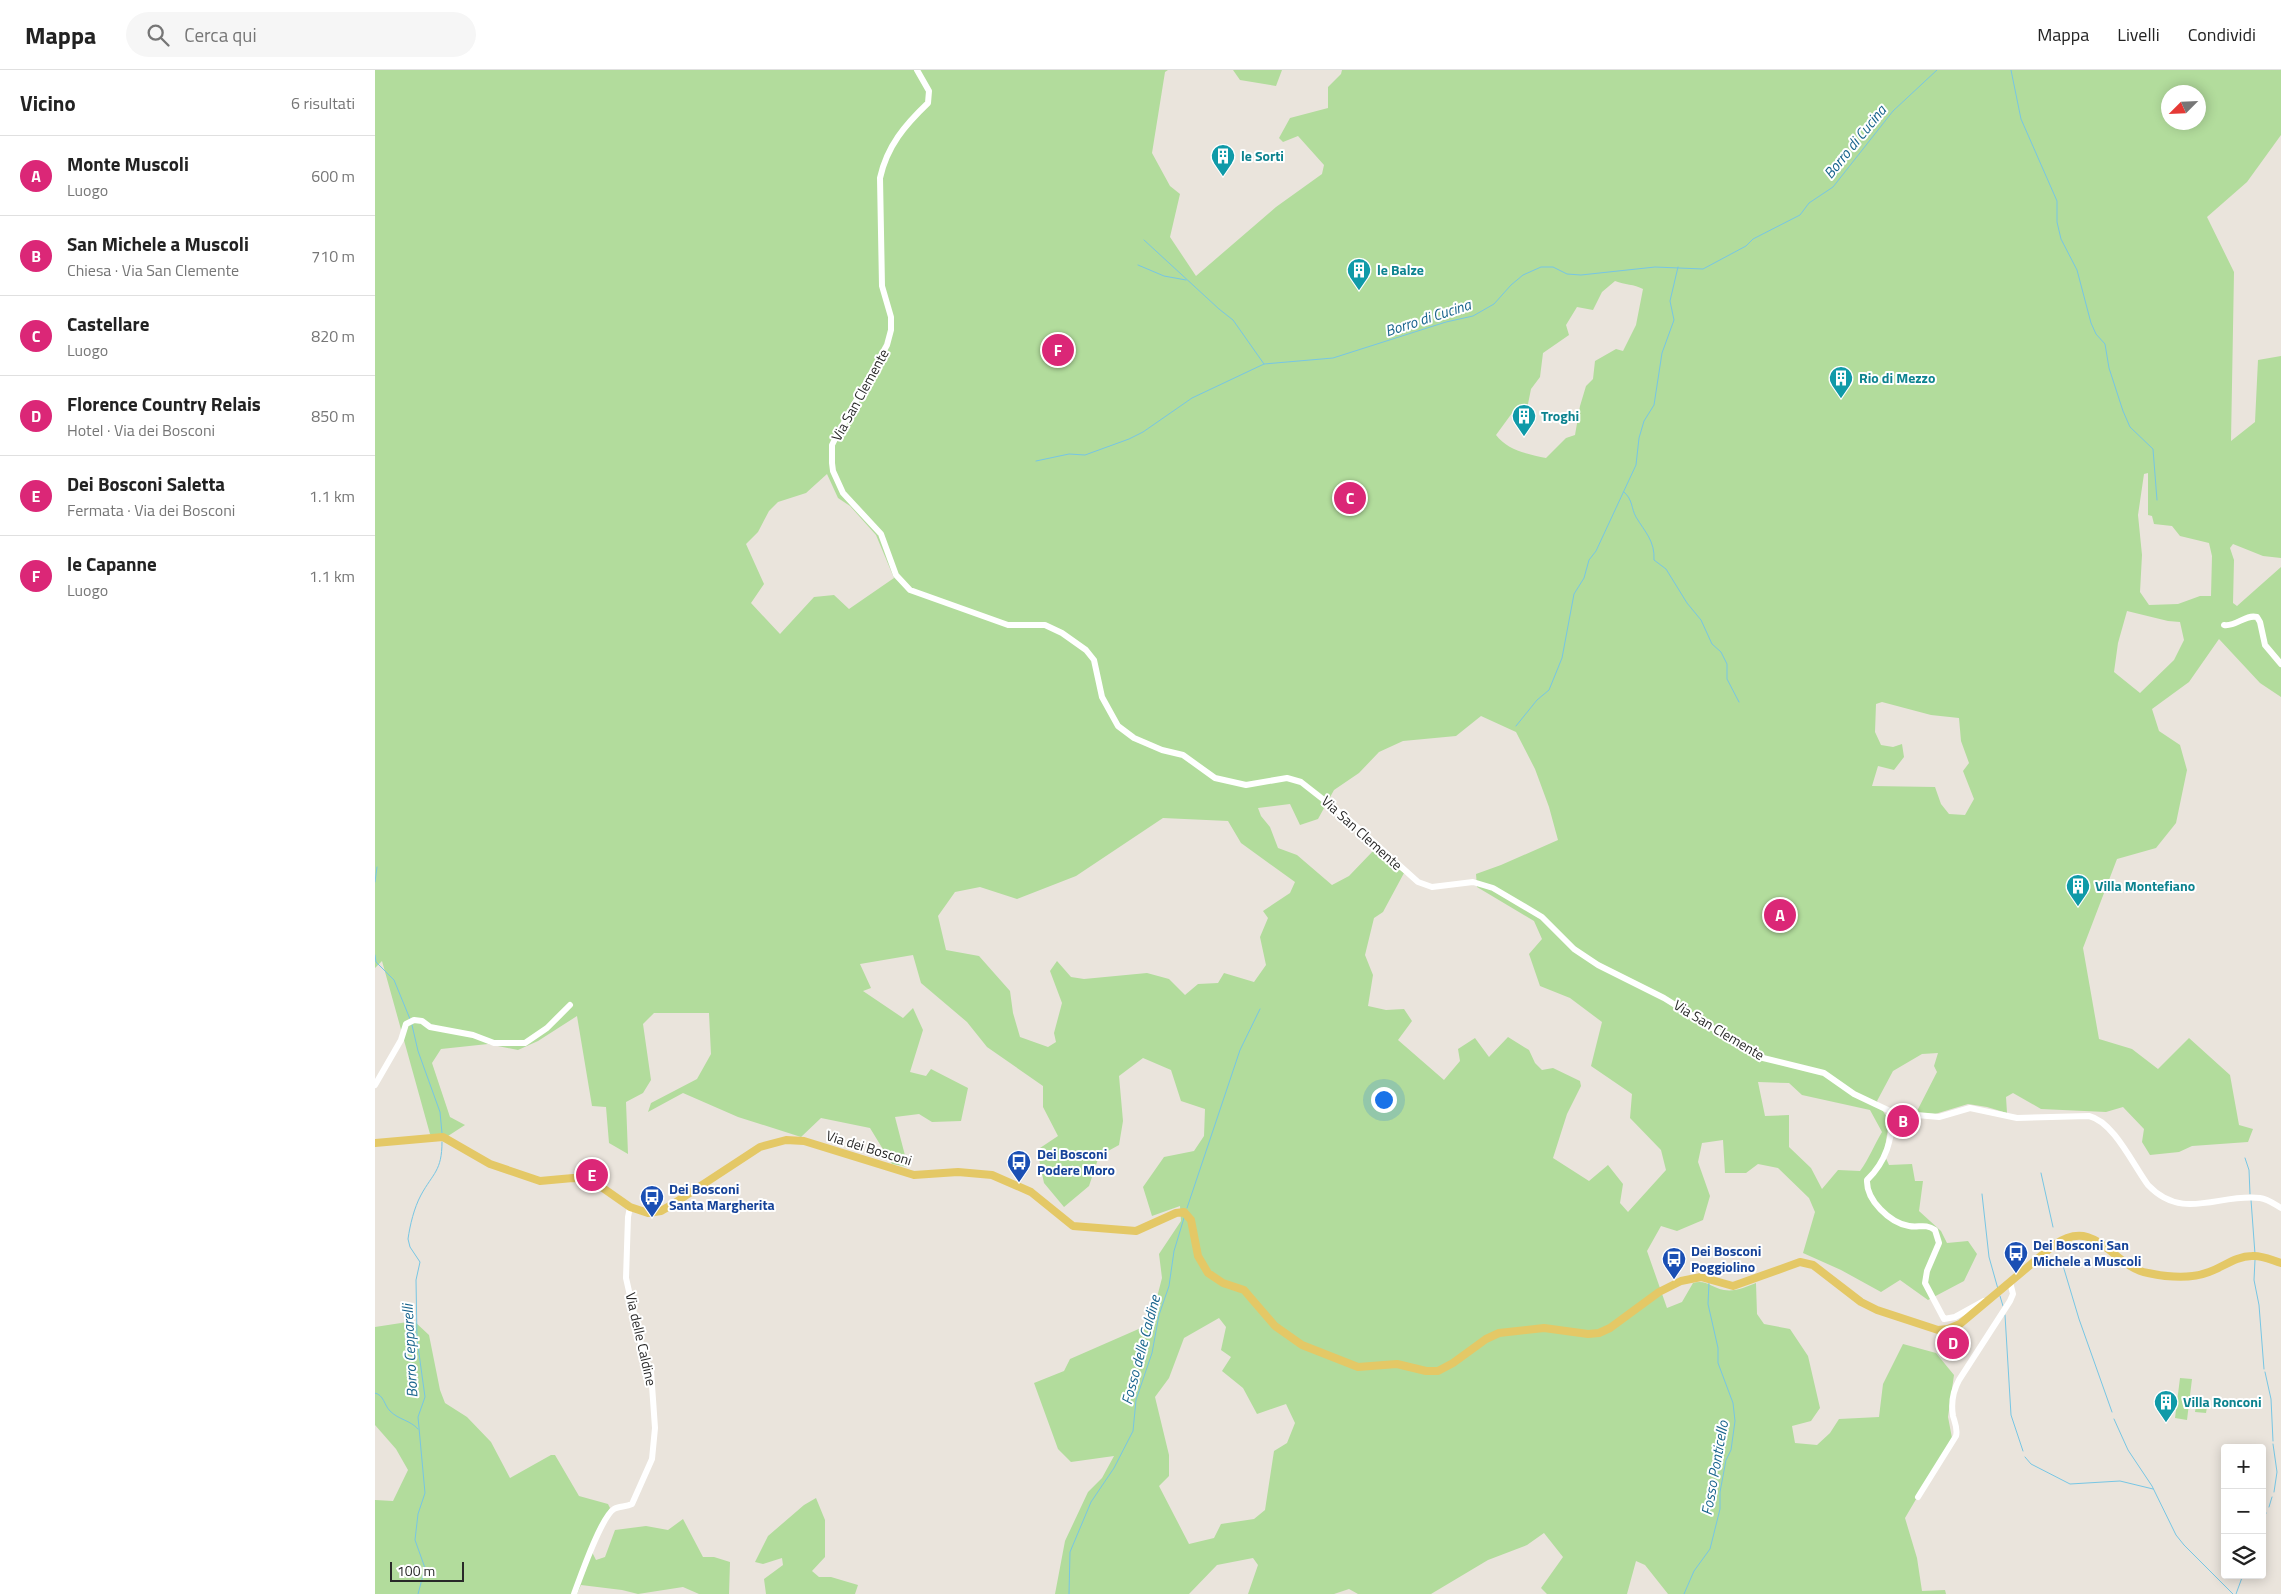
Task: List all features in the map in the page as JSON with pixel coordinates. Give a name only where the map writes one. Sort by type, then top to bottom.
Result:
[{"type":"main road","name":"Via dei Bosconi","points":[[375,1143],[443,1137],[490,1164],[540,1181],[573,1178],[590,1179],[630,1206],[643,1212],[661,1210],[760,1147],[776,1142],[795,1140],[823,1146],[914,1174],[957,1172],[992,1175],[1031,1192],[1063,1220],[1073,1226],[1136,1231],[1176,1213],[1184,1212],[1191,1220],[1198,1256],[1208,1273],[1223,1283],[1244,1290],[1275,1326],[1302,1345],[1358,1367],[1397,1364],[1426,1371],[1438,1371],[1453,1363],[1486,1338],[1499,1333],[1544,1328],[1594,1334],[1610,1328],[1659,1292],[1681,1280],[1701,1277],[1733,1286],[1800,1262],[1813,1265],[1870,1308],[1938,1330],[1957,1326],[2060,1241],[2078,1236],[2096,1240],[2133,1268],[2151,1274],[2195,1276],[2255,1256],[2281,1264]]},
{"type":"street","name":"Via San Clemente","points":[[917,70],[929,91],[928,103],[895,139],[883,164],[879,187],[882,286],[891,317],[891,330],[887,345],[832,445],[832,462],[835,478],[843,493],[881,534],[896,575],[910,590],[1008,625],[1045,625],[1062,633],[1085,650],[1093,660],[1099,691],[1107,707],[1119,726],[1133,738],[1162,750],[1183,755],[1215,778],[1246,786],[1287,778],[1301,782],[1347,818],[1418,882],[1432,886],[1473,882],[1493,888],[1542,917],[1574,949],[1598,965],[1664,998],[1759,1056],[1824,1073],[1854,1094],[1895,1113],[1939,1117],[1970,1108],[2017,1118],[2089,1116],[2103,1122],[2148,1185],[2155,1193],[2169,1200],[2194,1204],[2263,1198],[2281,1208]]},
{"type":"street","points":[[2224,625],[2229,626],[2252,616],[2257,617],[2261,622],[2265,646],[2281,664]]},
{"type":"street","points":[[375,1085],[401,1040],[407,1024],[414,1020],[422,1021],[430,1027],[473,1035],[494,1043],[525,1043],[547,1028],[571,1005]]},
{"type":"street","points":[[1895,1113],[1887,1153],[1877,1170],[1867,1180],[1874,1201],[1880,1208],[1903,1225],[1911,1227],[1921,1225],[1935,1230],[1939,1243],[1927,1271],[1925,1284],[1944,1319],[1955,1317],[1996,1294]]},
{"type":"street","name":"Via delle Caldine","points":[[574,1594],[585,1564],[607,1516],[616,1508],[632,1504],[652,1459],[655,1428],[651,1371],[643,1354],[626,1278],[630,1206]]},
{"type":"street","points":[[1918,1497],[1957,1434],[1952,1406],[1957,1384],[2013,1294],[2011,1282]]},
{"type":"green space","points":[[375,70],[1168,70],[1165,72],[1152,153],[1170,186],[1180,194],[1170,237],[1196,276],[1276,207],[1322,174],[1324,165],[1298,136],[1283,142],[1279,138],[1290,118],[1328,108],[1328,87],[1341,74],[1342,70],[2281,70],[2281,135],[2247,182],[2207,217],[2234,272],[2231,441],[2255,422],[2258,360],[2281,356],[2281,558],[2263,556],[2233,544],[2230,548],[2234,560],[2233,603],[2237,606],[2281,567],[2281,697],[2260,683],[2219,639],[2189,682],[2152,709],[2159,731],[2180,745],[2187,770],[2176,823],[2156,848],[2117,859],[2083,948],[2099,1039],[2132,1049],[2158,1069],[2189,1038],[2230,1075],[2239,1125],[2253,1129],[2248,1142],[2192,1146],[2179,1152],[2150,1155],[2142,1142],[2144,1129],[2123,1107],[2106,1112],[2041,1109],[2013,1093],[2006,1097],[2007,1113],[1968,1104],[1935,1114],[1916,1113],[1937,1072],[1934,1066],[1938,1053],[1922,1054],[1893,1071],[1877,1101],[1889,1121],[1884,1154],[1889,1165],[1912,1164],[1915,1181],[1923,1181],[1919,1211],[1941,1231],[1947,1243],[1968,1241],[1977,1254],[1964,1281],[1928,1300],[1900,1280],[1881,1292],[1841,1270],[1803,1253],[1815,1212],[1809,1198],[1778,1168],[1758,1164],[1746,1173],[1725,1173],[1723,1140],[1702,1143],[1698,1162],[1710,1196],[1703,1220],[1677,1231],[1661,1226],[1647,1251],[1667,1308],[1682,1302],[1693,1283],[1702,1282],[1720,1289],[1732,1290],[1756,1283],[1757,1314],[1764,1324],[1790,1329],[1808,1356],[1820,1408],[1811,1421],[1792,1426],[1795,1443],[1817,1445],[1830,1433],[1839,1419],[1879,1417],[1883,1384],[1903,1344],[1936,1353],[1954,1375],[1948,1417],[1952,1438],[1905,1518],[1917,1558],[1922,1591],[1945,1590],[1946,1594],[1668,1594],[1645,1565],[1636,1561],[1627,1594],[1547,1594],[1541,1588],[1563,1557],[1544,1533],[1527,1545],[1488,1560],[1431,1594],[1358,1594],[1349,1589],[1334,1594],[1248,1594],[1258,1565],[1253,1558],[1217,1565],[1189,1594],[1055,1594],[1065,1541],[1088,1492],[1102,1478],[1114,1456],[1071,1462],[1058,1449],[1034,1383],[1064,1371],[1070,1359],[1150,1324],[1162,1278],[1159,1254],[1181,1221],[1180,1206],[1152,1216],[1143,1187],[1164,1157],[1194,1151],[1204,1136],[1205,1109],[1181,1101],[1171,1070],[1143,1058],[1119,1076],[1123,1121],[1119,1145],[1099,1156],[1089,1186],[1064,1207],[1044,1183],[1037,1150],[1058,1136],[1043,1107],[1043,1086],[987,1047],[967,1022],[921,983],[913,955],[860,964],[871,988],[863,991],[903,1018],[913,1008],[923,1030],[910,1072],[926,1076],[931,1069],[968,1088],[961,1121],[932,1122],[919,1114],[895,1117],[908,1167],[892,1164],[870,1128],[821,1118],[801,1137],[738,1117],[683,1093],[648,1112],[651,1103],[697,1079],[711,1054],[709,1013],[654,1013],[643,1024],[651,1080],[643,1093],[626,1102],[628,1154],[609,1143],[606,1107],[592,1106],[577,1016],[538,1041],[518,1050],[488,1044],[441,1049],[432,1063],[450,1117],[465,1125],[448,1136],[430,1134],[382,961],[375,968]],"holes":[[[1615,281],[1643,289],[1636,325],[1623,351],[1616,349],[1595,361],[1593,379],[1586,386],[1575,435],[1566,438],[1546,458],[1519,451],[1506,445],[1496,435],[1515,409],[1527,409],[1531,389],[1540,377],[1543,353],[1569,335],[1566,325],[1577,307],[1593,310],[1602,292]],[[2148,473],[2148,515],[2152,516],[2154,524],[2172,526],[2180,536],[2209,543],[2212,556],[2211,596],[2200,596],[2178,604],[2149,605],[2140,592],[2142,555],[2138,515],[2144,474]],[[827,474],[838,498],[850,506],[876,535],[894,578],[849,609],[834,595],[814,597],[780,634],[751,603],[764,584],[746,544],[758,532],[769,511],[778,502],[806,493]],[[2127,611],[2180,622],[2184,640],[2174,660],[2140,693],[2114,672],[2118,643]],[[1882,702],[1931,715],[1959,718],[1961,741],[1969,763],[1963,771],[1974,799],[1965,815],[1949,814],[1941,804],[1935,787],[1872,786],[1878,766],[1894,770],[1904,757],[1902,744],[1893,747],[1881,745],[1875,732],[1876,704]],[[1481,716],[1516,732],[1535,769],[1549,807],[1558,840],[1476,874],[1477,887],[1534,921],[1542,939],[1529,954],[1540,986],[1570,998],[1602,1022],[1591,1066],[1632,1094],[1630,1118],[1661,1150],[1666,1170],[1628,1212],[1620,1203],[1623,1184],[1608,1165],[1589,1181],[1553,1158],[1567,1114],[1581,1086],[1580,1081],[1553,1068],[1542,1070],[1535,1063],[1529,1050],[1508,1037],[1489,1057],[1475,1038],[1458,1049],[1460,1061],[1444,1080],[1398,1040],[1412,1021],[1404,1009],[1386,1010],[1368,1006],[1373,975],[1365,955],[1374,918],[1383,912],[1404,873],[1373,851],[1349,876],[1332,885],[1297,855],[1278,848],[1270,827],[1261,816],[1258,808],[1290,804],[1300,825],[1318,819],[1334,790],[1359,773],[1379,752],[1403,741],[1456,736]],[[1163,818],[1228,821],[1241,843],[1295,882],[1290,893],[1263,911],[1268,918],[1260,937],[1266,965],[1254,982],[1224,973],[1218,983],[1198,984],[1185,995],[1169,979],[1147,973],[1084,979],[1071,977],[1057,961],[1050,971],[1062,1003],[1054,1033],[1056,1042],[1048,1047],[1020,1037],[1013,1013],[1010,991],[979,956],[946,950],[938,916],[955,892],[980,887],[1017,899],[1076,876]],[[1758,1082],[1789,1083],[1802,1095],[1870,1110],[1882,1132],[1860,1171],[1838,1170],[1822,1189],[1811,1168],[1789,1147],[1789,1115],[1765,1116]],[[1219,1318],[1226,1327],[1221,1350],[1231,1357],[1222,1371],[1243,1388],[1257,1414],[1286,1404],[1295,1423],[1287,1443],[1274,1451],[1265,1510],[1254,1519],[1221,1524],[1214,1538],[1189,1544],[1159,1486],[1169,1476],[1169,1455],[1155,1397],[1169,1378],[1184,1338]]]},
{"type":"green space","points":[[1233,70],[1282,70],[1276,86],[1240,80]]},
{"type":"green space","points":[[414,1321],[429,1335],[440,1390],[445,1403],[467,1417],[491,1442],[510,1478],[551,1455],[555,1455],[579,1496],[608,1504],[610,1508],[590,1548],[596,1560],[605,1557],[615,1530],[646,1526],[668,1530],[683,1519],[703,1557],[714,1557],[730,1562],[729,1594],[699,1594],[683,1587],[638,1594],[581,1585],[577,1594],[375,1594],[375,1500],[393,1501],[408,1470],[396,1449],[375,1425],[375,1327]]},
{"type":"green space","points":[[2180,1378],[2192,1379],[2187,1420],[2175,1418]]},
{"type":"green space","points":[[2197,1399],[2208,1401],[2206,1413],[2195,1412]]},
{"type":"green space","points":[[816,1498],[825,1520],[825,1557],[812,1571],[819,1577],[831,1577],[858,1585],[855,1594],[766,1594],[764,1579],[783,1565],[782,1558],[763,1564],[755,1562],[768,1536],[804,1505]]},
{"type":"waterway","name":"Borro di Cucina","points":[[1036,461],[1069,454],[1085,455],[1129,439],[1143,432],[1192,398],[1264,364],[1333,358],[1446,322],[1473,316],[1494,304],[1523,275],[1541,267],[1553,267],[1567,274],[1581,275],[1655,267],[1703,269],[1746,246],[1753,239],[1800,215],[1809,203],[1833,187],[1893,111],[1937,70]]},
{"type":"waterway","points":[[2011,70],[2021,119],[2057,201],[2057,222],[2061,239],[2077,270],[2091,323],[2096,334],[2105,344],[2109,368],[2123,411],[2130,427],[2153,449],[2157,500]]},
{"type":"waterway","points":[[1144,240],[1233,320],[1264,364]]},
{"type":"waterway","points":[[1138,265],[1164,276],[1186,280]]},
{"type":"waterway","points":[[1516,726],[1537,700],[1549,690],[1562,658],[1574,594],[1584,578],[1589,560],[1596,551],[1636,465],[1639,438],[1644,421],[1654,405],[1662,353],[1674,320],[1670,301],[1678,267]]},
{"type":"waterway","points":[[1624,492],[1629,498],[1636,517],[1651,542],[1654,560],[1666,569],[1687,603],[1701,620],[1712,644],[1721,652],[1727,664],[1727,679],[1739,702]]},
{"type":"waterway","name":"Borro Cepparelli","points":[[375,882],[377,867]]},
{"type":"waterway","name":"Borro Cepparelli","points":[[375,955],[376,962],[394,980],[410,1019]]},
{"type":"waterway","name":"Fosso delle Caldine","points":[[1187,1208],[1240,1050],[1260,1009]]},
{"type":"waterway","name":"Borro Cepparelli","points":[[412,1025],[418,1051],[440,1112],[442,1133]]},
{"type":"waterway","name":"Borro Cepparelli","points":[[418,1594],[425,1568],[415,1540],[418,1514],[425,1493],[418,1417],[425,1397],[417,1339],[416,1280],[420,1262],[410,1247],[408,1239],[419,1200],[439,1166],[442,1142]]},
{"type":"waterway","points":[[2245,1158],[2249,1170],[2250,1194]]},
{"type":"waterway","points":[[2041,1173],[2053,1227]]},
{"type":"waterway","points":[[1982,1194],[1989,1257],[1998,1289]]},
{"type":"waterway","points":[[2251,1200],[2255,1254]]},
{"type":"waterway","name":"Fosso delle Caldine","points":[[1069,1594],[1070,1552],[1091,1502],[1114,1468],[1133,1431],[1136,1400],[1152,1353],[1159,1315],[1169,1286],[1174,1251],[1184,1218]]},
{"type":"waterway","points":[[2061,1259],[2079,1319],[2112,1412]]},
{"type":"waterway","points":[[2255,1260],[2254,1280],[2259,1305],[2264,1369]]},
{"type":"waterway","name":"Fosso Ponticello","points":[[1684,1594],[1694,1571],[1710,1549],[1720,1509],[1720,1492],[1726,1460],[1731,1450],[1735,1421],[1733,1403],[1718,1363],[1718,1348],[1708,1304],[1709,1283]]},
{"type":"waterway","points":[[2000,1296],[2003,1306]]},
{"type":"waterway","points":[[2005,1315],[2011,1415],[2023,1451]]},
{"type":"waterway","points":[[2265,1372],[2271,1399],[2273,1441]]},
{"type":"waterway","points":[[375,1393],[382,1398],[393,1414],[418,1429]]},
{"type":"waterway","points":[[2114,1419],[2128,1450],[2152,1486],[2176,1535],[2233,1594]]},
{"type":"waterway","points":[[2273,1444],[2277,1472],[2274,1492]]},
{"type":"waterway","points":[[2025,1457],[2031,1464],[2070,1484],[2120,1481],[2153,1489]]},
{"type":"waterway","points":[[2269,1507],[2272,1497]]},
{"type":"waterway","points":[[2236,1594],[2242,1579]]},
{"type":"place","name":"le Sorti","points":[[1223,177]]},
{"type":"place","name":"le Balze","points":[[1359,291]]},
{"type":"place","name":"le Capanne","points":[[1058,350]]},
{"type":"place","name":"Rio di Mezzo","points":[[1841,399]]},
{"type":"place","name":"Troghi","points":[[1524,437]]},
{"type":"place","name":"Castellare","points":[[1350,498]]},
{"type":"place","name":"Villa Montefiano","points":[[2078,907]]},
{"type":"place","name":"Monte Muscoli","points":[[1780,915]]},
{"type":"place","name":"San Michele a Muscoli","points":[[1903,1121]]},
{"type":"place","name":"Dei Bosconi Saletta","points":[[592,1175]]},
{"type":"place","name":"Dei Bosconi Podere Moro","points":[[1019,1183]]},
{"type":"place","name":"Dei Bosconi Santa Margherita","points":[[652,1218]]},
{"type":"place","name":"Dei Bosconi San Michele a Muscoli","points":[[2016,1274]]},
{"type":"place","name":"Dei Bosconi Poggiolino","points":[[1674,1280]]},
{"type":"place","name":"Florence Country Relais","points":[[1953,1343]]},
{"type":"place","name":"Villa Ronconi","points":[[2166,1423]]}]
